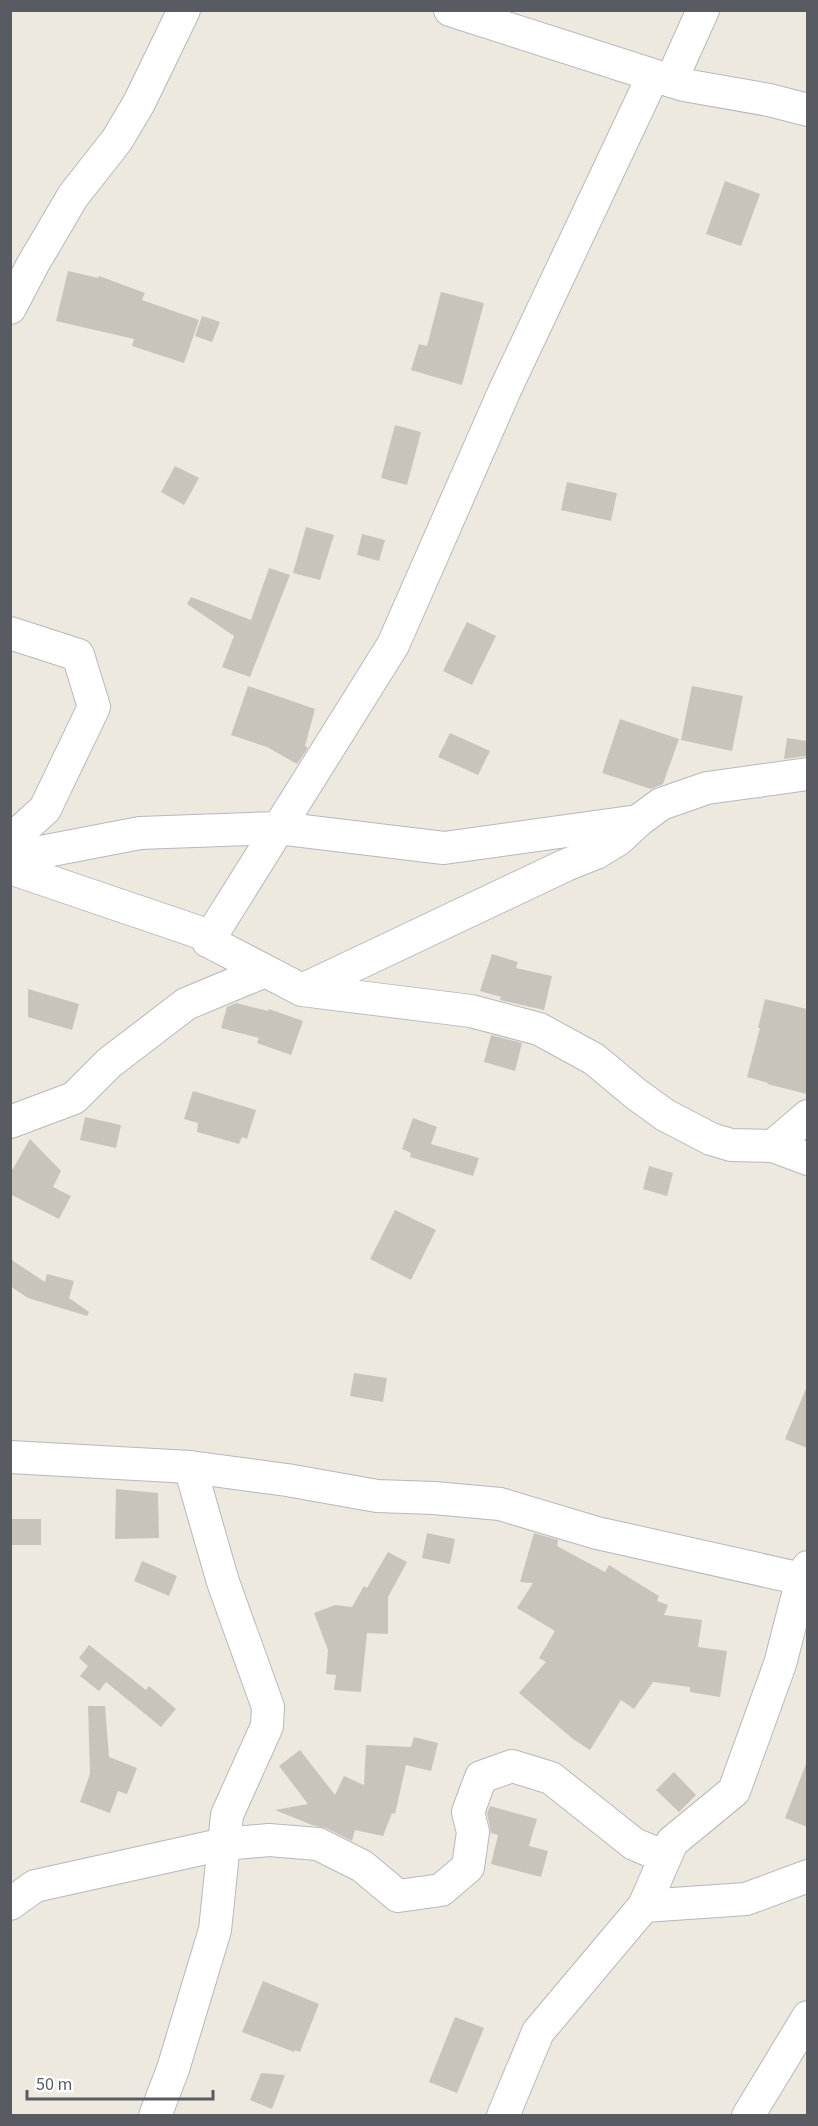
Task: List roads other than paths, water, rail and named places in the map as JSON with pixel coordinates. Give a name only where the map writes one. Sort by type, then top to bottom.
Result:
[{"type":"street","points":[[10,308],[73,196],[117,140],[139,103],[184,10]]},
{"type":"street","points":[[450,10],[662,78],[807,110]]},
{"type":"street","points":[[207,941],[393,645],[504,392],[662,78],[704,10]]},
{"type":"street","points":[[10,633],[78,655],[94,707],[45,809],[10,841]]},
{"type":"street","points":[[302,990],[596,853],[619,838],[661,804],[707,788],[807,774]]},
{"type":"street","points":[[10,858],[140,833],[278,828],[444,848],[638,821]]},
{"type":"street","points":[[10,868],[207,935],[207,941]]},
{"type":"street","points":[[207,941],[302,990],[471,1011],[539,1029],[594,1059],[665,1115],[711,1139],[731,1145],[773,1146],[807,1160]]},
{"type":"street","points":[[10,1122],[74,1098],[109,1063],[186,1004],[265,970]]},
{"type":"street","points":[[773,1146],[807,1116]]},
{"type":"street","points":[[10,1457],[190,1467],[287,1480],[377,1496],[500,1504],[597,1533],[805,1573],[780,1664],[734,1791],[672,1842],[644,1906],[538,2032],[502,2115]]},
{"type":"street","points":[[155,2115],[173,2069],[215,1930],[227,1815],[267,1726],[268,1707],[223,1582],[190,1467]]},
{"type":"street","points":[[10,1904],[35,1886],[224,1844],[269,1840],[318,1844],[362,1866],[398,1896],[441,1890],[468,1867],[473,1832],[468,1812],[481,1777],[512,1766],[551,1778],[634,1844],[665,1857]]},
{"type":"street","points":[[644,1906],[746,1899],[807,1876]]},
{"type":"street","points":[[748,2115],[807,2017]]}]
